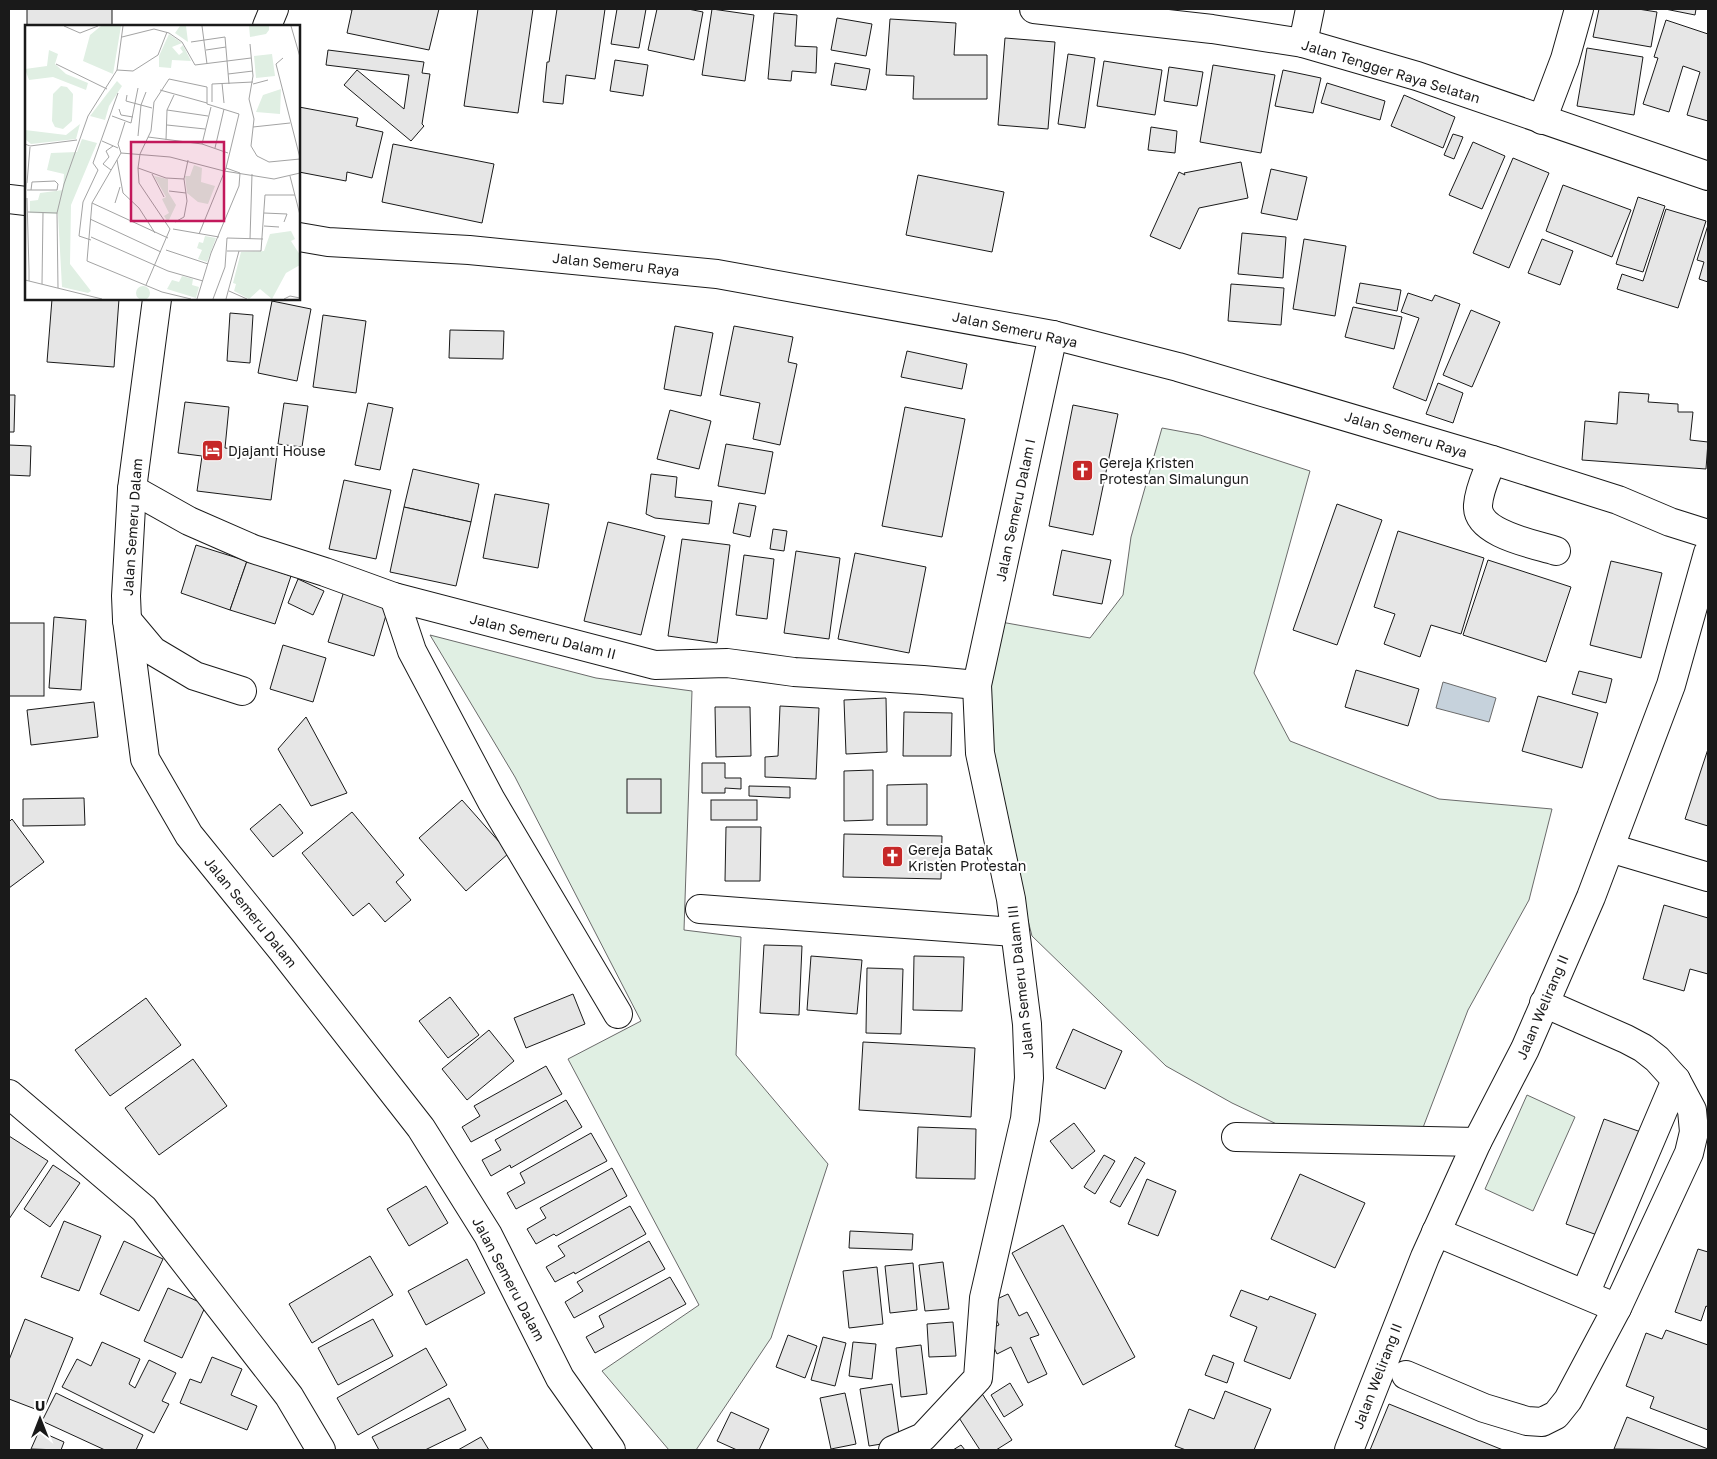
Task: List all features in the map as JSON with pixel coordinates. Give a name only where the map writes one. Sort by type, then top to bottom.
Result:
[{"type":"street","points":[[267,25],[274,9]]},
{"type":"street","name":"Jalan Tengger Raya Selatan","points":[[1034,9],[1212,29],[1303,43],[1417,76],[1708,176]]},
{"type":"street","points":[[1303,43],[1310,9]]},
{"type":"street","points":[[1542,120],[1579,9]]},
{"type":"street","points":[[9,199],[25,201]]},
{"type":"street","name":"Jalan Semeru Raya","points":[[300,237],[328,242],[469,250],[717,274],[1053,335],[1178,367],[1492,460],[1618,500],[1670,522],[1708,534]]},
{"type":"street","name":"Jalan Semeru Dalam","points":[[157,300],[132,489],[127,620],[145,759],[189,835],[421,1128],[488,1235],[560,1378],[611,1450]]},
{"type":"street","name":"Jalan Semeru Dalam I","points":[[977,685],[1053,335]]},
{"type":"street","points":[[1492,460],[1478,506],[1481,518],[1488,527],[1556,551]]},
{"type":"street","name":"Jalan Semeru Dalam II","points":[[132,489],[189,521],[254,549],[394,597],[655,664],[727,663],[794,672],[977,685]]},
{"type":"street","name":"Jalan Welirang II","points":[[1349,1450],[1401,1314],[1436,1232],[1477,1142],[1525,1049],[1610,848],[1672,685],[1708,553]]},
{"type":"street","points":[[394,597],[412,650],[491,800],[618,1014]]},
{"type":"street","points":[[127,620],[153,650],[162,656],[195,676],[242,691]]},
{"type":"street","name":"Jalan Semeru Dalam III","points":[[893,1450],[923,1437],[978,1378],[984,1298],[1025,1119],[1029,1078],[1027,1024],[1011,899],[980,753],[977,685]]},
{"type":"street","points":[[1610,848],[1708,878]]},
{"type":"street","points":[[700,909],[1014,932]]},
{"type":"street","points":[[1406,1375],[1484,1408],[1527,1421],[1542,1422],[1556,1415],[1568,1400],[1617,1308],[1689,1153],[1694,1132],[1692,1110],[1676,1080],[1644,1048],[1544,1003]]},
{"type":"street","points":[[1585,1294],[1676,1080]]},
{"type":"street","points":[[9,1094],[144,1209],[289,1396],[321,1450]]},
{"type":"street","points":[[1236,1137],[1477,1142]]},
{"type":"street","points":[[1436,1232],[1617,1308]]},
{"type":"green space","points":[[1162,428],[1200,435],[1310,471],[1254,673],[1290,741],[1439,799],[1552,809],[1529,900],[1468,1010],[1419,1138],[1285,1128],[1232,1103],[1166,1066],[1032,936],[997,800],[983,718],[990,620],[1090,638],[1123,595],[1131,537]]},
{"type":"green space","points":[[430,635],[596,678],[692,691],[684,930],[741,937],[736,1055],[828,1164],[771,1338],[696,1450],[669,1450],[602,1371],[699,1305],[568,1059],[641,1021],[515,777]]},
{"type":"green space","points":[[1527,1095],[1575,1117],[1533,1211],[1485,1189]]},
{"type":"shaded area","points":[[1443,682],[1496,698],[1489,722],[1436,708]]},
{"type":"building","points":[[27,9],[112,9],[112,25],[27,25]]},
{"type":"building","points":[[347,9],[439,9],[429,50],[347,33],[352,10]]},
{"type":"building","points":[[478,9],[533,9],[518,113],[464,106]]},
{"type":"building","points":[[557,9],[605,9],[595,79],[566,75],[563,104],[543,102],[547,62],[549,62]]},
{"type":"building","points":[[617,9],[646,9],[639,48],[611,44]]},
{"type":"building","points":[[657,9],[688,9],[703,12],[694,60],[648,50]]},
{"type":"building","points":[[712,9],[754,15],[745,81],[702,75]]},
{"type":"building","points":[[1599,9],[1638,9],[1657,12],[1651,47],[1593,37]]},
{"type":"building","points":[[1665,9],[1696,9],[1695,15]]},
{"type":"building","points":[[774,13],[797,15],[795,46],[817,47],[816,73],[792,71],[791,81],[768,79]]},
{"type":"building","points":[[837,18],[872,24],[866,56],[831,50]]},
{"type":"building","points":[[890,19],[956,23],[954,55],[987,55],[987,99],[913,99],[914,76],[886,75]]},
{"type":"building","points":[[1666,20],[1708,34],[1708,121],[1687,115],[1700,72],[1683,66],[1669,112],[1643,104],[1658,58],[1654,57]]},
{"type":"building","points":[[1005,38],[1055,42],[1048,129],[998,125]]},
{"type":"building","points":[[1587,48],[1643,57],[1634,115],[1577,106]]},
{"type":"building","points":[[328,50],[424,62],[422,73],[430,74],[422,124],[424,126],[411,141],[344,85],[357,70],[404,109],[409,75],[326,65]]},
{"type":"building","points":[[1068,54],[1095,58],[1085,128],[1058,124]]},
{"type":"building","points":[[615,60],[648,65],[643,96],[610,91]]},
{"type":"building","points":[[1104,61],[1162,70],[1155,115],[1097,106]]},
{"type":"building","points":[[835,63],[870,69],[866,90],[831,85]]},
{"type":"building","points":[[1213,65],[1275,75],[1261,153],[1200,142]]},
{"type":"building","points":[[1169,67],[1203,72],[1197,106],[1164,101]]},
{"type":"building","points":[[1283,70],[1321,78],[1313,113],[1275,106]]},
{"type":"building","points":[[1327,83],[1385,101],[1380,120],[1321,103]]},
{"type":"building","points":[[1404,95],[1455,117],[1443,148],[1391,126]]},
{"type":"building","points":[[300,107],[358,118],[356,126],[383,132],[372,178],[347,172],[346,181],[300,172]]},
{"type":"building","points":[[1151,127],[1177,131],[1175,153],[1148,150]]},
{"type":"building","points":[[1453,134],[1463,137],[1454,159],[1444,155]]},
{"type":"building","points":[[1473,142],[1505,156],[1482,209],[1449,195]]},
{"type":"building","points":[[393,144],[494,164],[482,223],[382,202]]},
{"type":"building","points":[[1513,158],[1549,173],[1509,268],[1473,253]]},
{"type":"building","points":[[1241,162],[1248,198],[1199,208],[1180,249],[1150,236],[1179,172],[1185,175],[1184,173]]},
{"type":"building","points":[[1271,169],[1307,177],[1297,220],[1261,213]]},
{"type":"building","points":[[918,175],[1004,192],[992,252],[906,235]]},
{"type":"building","points":[[1563,185],[1631,210],[1612,257],[1546,231]]},
{"type":"building","points":[[1638,197],[1665,206],[1643,272],[1616,264]]},
{"type":"building","points":[[1666,209],[1706,221],[1678,308],[1617,289],[1622,274],[1643,281]]},
{"type":"building","points":[[1708,225],[1708,282],[1699,279],[1704,262],[1697,260]]},
{"type":"building","points":[[1242,233],[1286,237],[1283,278],[1238,274]]},
{"type":"building","points":[[1304,239],[1346,246],[1335,316],[1293,309]]},
{"type":"building","points":[[1542,239],[1573,251],[1560,285],[1528,273]]},
{"type":"building","points":[[1360,283],[1401,290],[1397,311],[1356,303]]},
{"type":"building","points":[[1231,284],[1284,288],[1281,325],[1228,321]]},
{"type":"building","points":[[1408,293],[1432,301],[1435,295],[1460,304],[1426,401],[1393,388],[1419,318],[1401,312]]},
{"type":"building","points":[[52,300],[119,300],[114,367],[47,362]]},
{"type":"building","points":[[272,301],[311,309],[297,381],[258,373]]},
{"type":"building","points":[[1353,307],[1402,317],[1394,349],[1345,337]]},
{"type":"building","points":[[1471,310],[1500,322],[1472,387],[1443,375]]},
{"type":"building","points":[[230,313],[253,315],[250,363],[227,361]]},
{"type":"building","points":[[323,315],[366,321],[356,393],[313,387]]},
{"type":"building","points":[[675,326],[713,333],[701,396],[664,389]]},
{"type":"building","points":[[734,326],[793,337],[788,362],[797,364],[780,445],[753,439],[760,403],[720,395]]},
{"type":"building","points":[[450,330],[504,331],[503,359],[449,358]]},
{"type":"building","points":[[907,351],[967,364],[962,389],[901,377]]},
{"type":"building","points":[[1438,383],[1463,393],[1453,423],[1426,414]]},
{"type":"building","points":[[1619,392],[1649,394],[1648,402],[1678,404],[1678,412],[1693,412],[1690,440],[1708,442],[1706,469],[1582,460],[1585,421],[1617,424]]},
{"type":"building","points":[[9,395],[15,395],[14,432],[9,432]]},
{"type":"building","name":"Djajanti House","points":[[185,402],[229,407],[225,448],[277,454],[271,500],[197,491],[202,456],[178,453]]},
{"type":"building","points":[[284,403],[308,406],[302,447],[278,444]]},
{"type":"building","points":[[368,403],[393,408],[380,470],[355,465]]},
{"type":"building","name":"Gereja Kristen Protestan Simalungun","points":[[1073,405],[1118,414],[1093,535],[1049,526]]},
{"type":"building","points":[[905,407],[965,419],[942,537],[882,526]]},
{"type":"building","points":[[670,410],[711,421],[699,469],[657,459]]},
{"type":"building","points":[[726,444],[773,452],[765,494],[718,486]]},
{"type":"building","points":[[9,445],[31,446],[30,476],[9,475]]},
{"type":"building","points":[[413,469],[479,484],[471,522],[404,507]]},
{"type":"building","points":[[651,474],[677,477],[675,497],[712,501],[709,524],[655,518],[646,514]]},
{"type":"building","points":[[344,480],[391,490],[376,559],[329,549]]},
{"type":"building","points":[[495,494],[549,504],[538,568],[483,558]]},
{"type":"building","points":[[739,503],[756,506],[750,537],[733,533]]},
{"type":"building","points":[[1337,504],[1382,520],[1337,645],[1293,630]]},
{"type":"building","points":[[404,507],[471,522],[456,586],[390,572]]},
{"type":"building","points":[[608,522],[665,536],[641,635],[584,621]]},
{"type":"building","points":[[773,529],[787,531],[784,551],[770,549]]},
{"type":"building","points":[[1398,531],[1484,558],[1461,634],[1431,625],[1420,657],[1384,644],[1395,614],[1374,607]]},
{"type":"building","points":[[682,539],[730,545],[717,643],[668,636]]},
{"type":"building","points":[[196,545],[247,561],[230,610],[181,593]]},
{"type":"building","points":[[1062,550],[1111,560],[1102,604],[1053,595]]},
{"type":"building","points":[[796,551],[840,558],[829,639],[784,633]]},
{"type":"building","points":[[855,553],[926,567],[909,653],[838,639]]},
{"type":"building","points":[[744,555],[774,559],[767,619],[736,615]]},
{"type":"building","points":[[1488,560],[1571,587],[1546,662],[1463,635]]},
{"type":"building","points":[[247,561],[291,576],[275,624],[230,610]]},
{"type":"building","points":[[1611,561],[1662,573],[1641,658],[1590,645]]},
{"type":"building","points":[[298,579],[324,591],[313,615],[288,603]]},
{"type":"building","points":[[344,591],[389,605],[374,656],[328,642]]},
{"type":"building","points":[[54,617],[86,620],[81,690],[49,688]]},
{"type":"building","points":[[9,623],[44,623],[44,696],[9,696]]},
{"type":"building","points":[[283,645],[326,658],[313,702],[270,689]]},
{"type":"building","points":[[1356,670],[1419,689],[1408,726],[1345,707]]},
{"type":"building","points":[[1579,671],[1612,679],[1606,703],[1572,694]]},
{"type":"building","points":[[1538,696],[1598,713],[1582,768],[1522,751]]},
{"type":"building","points":[[886,698],[887,752],[846,754],[844,700]]},
{"type":"building","points":[[94,702],[98,737],[31,745],[27,710]]},
{"type":"building","points":[[780,706],[819,708],[816,779],[765,777],[765,757],[778,756]]},
{"type":"building","points":[[715,707],[750,707],[751,756],[716,757]]},
{"type":"building","points":[[904,712],[952,713],[951,756],[903,756]]},
{"type":"building","points":[[306,717],[347,793],[311,806],[278,749]]},
{"type":"building","points":[[1708,749],[1708,826],[1685,819]]},
{"type":"building","points":[[702,763],[725,763],[725,778],[741,778],[741,789],[725,788],[725,793],[702,793]]},
{"type":"building","points":[[873,770],[873,820],[844,821],[844,771]]},
{"type":"building","points":[[627,779],[661,779],[661,813],[627,813]]},
{"type":"building","points":[[927,784],[927,825],[887,825],[887,785]]},
{"type":"building","points":[[749,786],[790,787],[790,798],[749,796]]},
{"type":"building","points":[[84,798],[85,825],[23,826],[23,799]]},
{"type":"building","points":[[462,800],[509,853],[466,891],[419,838]]},
{"type":"building","points":[[711,800],[757,800],[757,820],[711,820]]},
{"type":"building","points":[[280,804],[303,833],[273,857],[250,829]]},
{"type":"building","points":[[352,812],[404,875],[396,882],[411,900],[385,922],[369,903],[353,916],[302,853]]},
{"type":"building","points":[[12,819],[44,862],[9,888],[9,822]]},
{"type":"building","points":[[726,827],[761,827],[760,881],[725,881]]},
{"type":"building","name":"Gereja Batak Kristen Protestan","points":[[844,834],[942,836],[941,879],[843,877]]},
{"type":"building","points":[[1664,905],[1708,918],[1708,974],[1690,969],[1684,991],[1643,979]]},
{"type":"building","points":[[764,945],[802,946],[799,1015],[760,1013]]},
{"type":"building","points":[[811,956],[862,960],[857,1014],[807,1010]]},
{"type":"building","points":[[914,956],[964,957],[962,1011],[913,1010]]},
{"type":"building","points":[[867,968],[903,969],[901,1034],[866,1033]]},
{"type":"building","points":[[573,994],[585,1024],[526,1048],[514,1018]]},
{"type":"building","points":[[450,997],[479,1035],[448,1058],[419,1021]]},
{"type":"building","points":[[146,998],[181,1045],[110,1096],[75,1050]]},
{"type":"building","points":[[1073,1029],[1122,1051],[1105,1089],[1056,1068]]},
{"type":"building","points":[[489,1030],[514,1061],[467,1100],[442,1069]]},
{"type":"building","points":[[863,1042],[975,1048],[971,1117],[859,1110]]},
{"type":"building","points":[[193,1059],[227,1106],[159,1155],[125,1108]]},
{"type":"building","points":[[546,1066],[562,1094],[471,1142],[462,1127],[480,1116],[474,1106]]},
{"type":"building","points":[[566,1100],[582,1127],[511,1168],[510,1165],[491,1176],[482,1160],[501,1150],[495,1140]]},
{"type":"building","points":[[1604,1119],[1641,1132],[1603,1237],[1566,1224]]},
{"type":"building","points":[[1074,1123],[1095,1151],[1072,1169],[1050,1141]]},
{"type":"building","points":[[918,1127],[976,1129],[975,1179],[916,1178]]},
{"type":"building","points":[[591,1133],[607,1161],[516,1209],[507,1193],[525,1183],[520,1173]]},
{"type":"building","points":[[9,1136],[48,1161],[9,1219]]},
{"type":"building","points":[[1104,1155],[1115,1161],[1095,1194],[1084,1187]]},
{"type":"building","points":[[1135,1157],[1145,1163],[1120,1207],[1110,1202]]},
{"type":"building","points":[[53,1165],[80,1183],[50,1227],[24,1209]]},
{"type":"building","points":[[612,1168],[627,1196],[556,1236],[554,1234],[536,1244],[527,1229],[546,1218],[540,1208]]},
{"type":"building","points":[[1300,1174],[1365,1203],[1335,1268],[1271,1239]]},
{"type":"building","points":[[1147,1179],[1176,1191],[1158,1236],[1128,1224]]},
{"type":"building","points":[[426,1186],[448,1223],[409,1246],[387,1209]]},
{"type":"building","points":[[630,1206],[646,1234],[575,1274],[574,1272],[555,1282],[546,1267],[565,1256],[558,1246]]},
{"type":"building","points":[[64,1221],[101,1236],[79,1291],[41,1277]]},
{"type":"building","points":[[1063,1225],[1135,1357],[1083,1385],[1012,1253]]},
{"type":"building","points":[[850,1231],[913,1234],[912,1250],[849,1248]]},
{"type":"building","points":[[124,1241],[163,1259],[139,1311],[100,1294]]},
{"type":"building","points":[[649,1241],[665,1269],[574,1318],[565,1302],[583,1291],[577,1282]]},
{"type":"building","points":[[1698,1249],[1708,1252],[1708,1307],[1706,1306],[1701,1321],[1675,1312]]},
{"type":"building","points":[[370,1256],[393,1295],[312,1343],[289,1304]]},
{"type":"building","points":[[467,1259],[485,1293],[426,1325],[408,1291]]},
{"type":"building","points":[[943,1262],[949,1309],[925,1311],[919,1265]]},
{"type":"building","points":[[913,1263],[917,1310],[890,1313],[885,1266]]},
{"type":"building","points":[[877,1267],[883,1324],[849,1328],[843,1271]]},
{"type":"building","points":[[670,1277],[686,1304],[595,1353],[586,1337],[604,1327],[599,1316]]},
{"type":"building","points":[[168,1288],[206,1305],[182,1358],[144,1341]]},
{"type":"building","points":[[1241,1290],[1268,1300],[1270,1296],[1316,1314],[1290,1379],[1244,1361],[1257,1327],[1230,1316]]},
{"type":"building","points":[[1008,1294],[1019,1316],[1027,1312],[1039,1335],[1030,1338],[1047,1374],[1028,1383],[1011,1347],[997,1354],[986,1331],[999,1325],[988,1303]]},
{"type":"building","points":[[25,1319],[73,1338],[43,1412],[9,1399],[9,1360]]},
{"type":"building","points":[[373,1319],[393,1356],[338,1385],[318,1348]]},
{"type":"building","points":[[953,1322],[956,1356],[929,1357],[927,1324]]},
{"type":"building","points":[[1666,1330],[1708,1345],[1708,1430],[1650,1408],[1654,1397],[1626,1386],[1646,1333],[1662,1339]]},
{"type":"building","points":[[788,1335],[817,1346],[805,1378],[776,1367]]},
{"type":"building","points":[[823,1337],[846,1343],[835,1386],[811,1380]]},
{"type":"building","points":[[102,1342],[140,1359],[129,1384],[135,1388],[149,1360],[176,1373],[162,1401],[169,1404],[154,1433],[62,1387],[77,1359],[91,1366]]},
{"type":"building","points":[[853,1342],[876,1344],[872,1379],[849,1376]]},
{"type":"building","points":[[921,1345],[927,1394],[901,1397],[896,1348]]},
{"type":"building","points":[[426,1348],[447,1385],[358,1435],[337,1398]]},
{"type":"building","points":[[1213,1355],[1234,1363],[1227,1383],[1205,1375]]},
{"type":"building","points":[[212,1357],[242,1369],[231,1395],[257,1406],[247,1430],[180,1403],[190,1379],[201,1383]]},
{"type":"building","points":[[1010,1383],[1023,1405],[1004,1417],[991,1395]]},
{"type":"building","points":[[892,1384],[900,1441],[869,1446],[860,1389]]},
{"type":"building","points":[[979,1389],[1012,1440],[996,1450],[980,1450],[952,1407]]},
{"type":"building","points":[[1225,1391],[1271,1409],[1254,1450],[1186,1450],[1175,1446],[1189,1409],[1214,1419]]},
{"type":"building","points":[[56,1393],[143,1435],[136,1450],[105,1450],[42,1421]]},
{"type":"building","points":[[845,1393],[856,1444],[831,1449],[820,1398]]},
{"type":"building","points":[[449,1398],[466,1430],[425,1450],[379,1450],[372,1437]]},
{"type":"building","points":[[1389,1404],[1503,1450],[1370,1450]]},
{"type":"building","points":[[731,1412],[769,1429],[759,1450],[737,1450],[717,1441]]},
{"type":"building","points":[[1627,1417],[1708,1449],[1708,1450],[1614,1449]]},
{"type":"building","points":[[39,1431],[64,1442],[61,1450],[31,1449]]},
{"type":"building","points":[[481,1437],[489,1450],[458,1450]]},
{"type":"building","points":[[961,1445],[965,1450],[953,1450]]},
{"type":"place","name":"Djajanti House","points":[[212,450]]},
{"type":"place","name":"Gereja Kristen Protestan Simalungun","points":[[1083,470]]},
{"type":"place","name":"Gereja Batak Kristen Protestan","points":[[892,857]]}]
